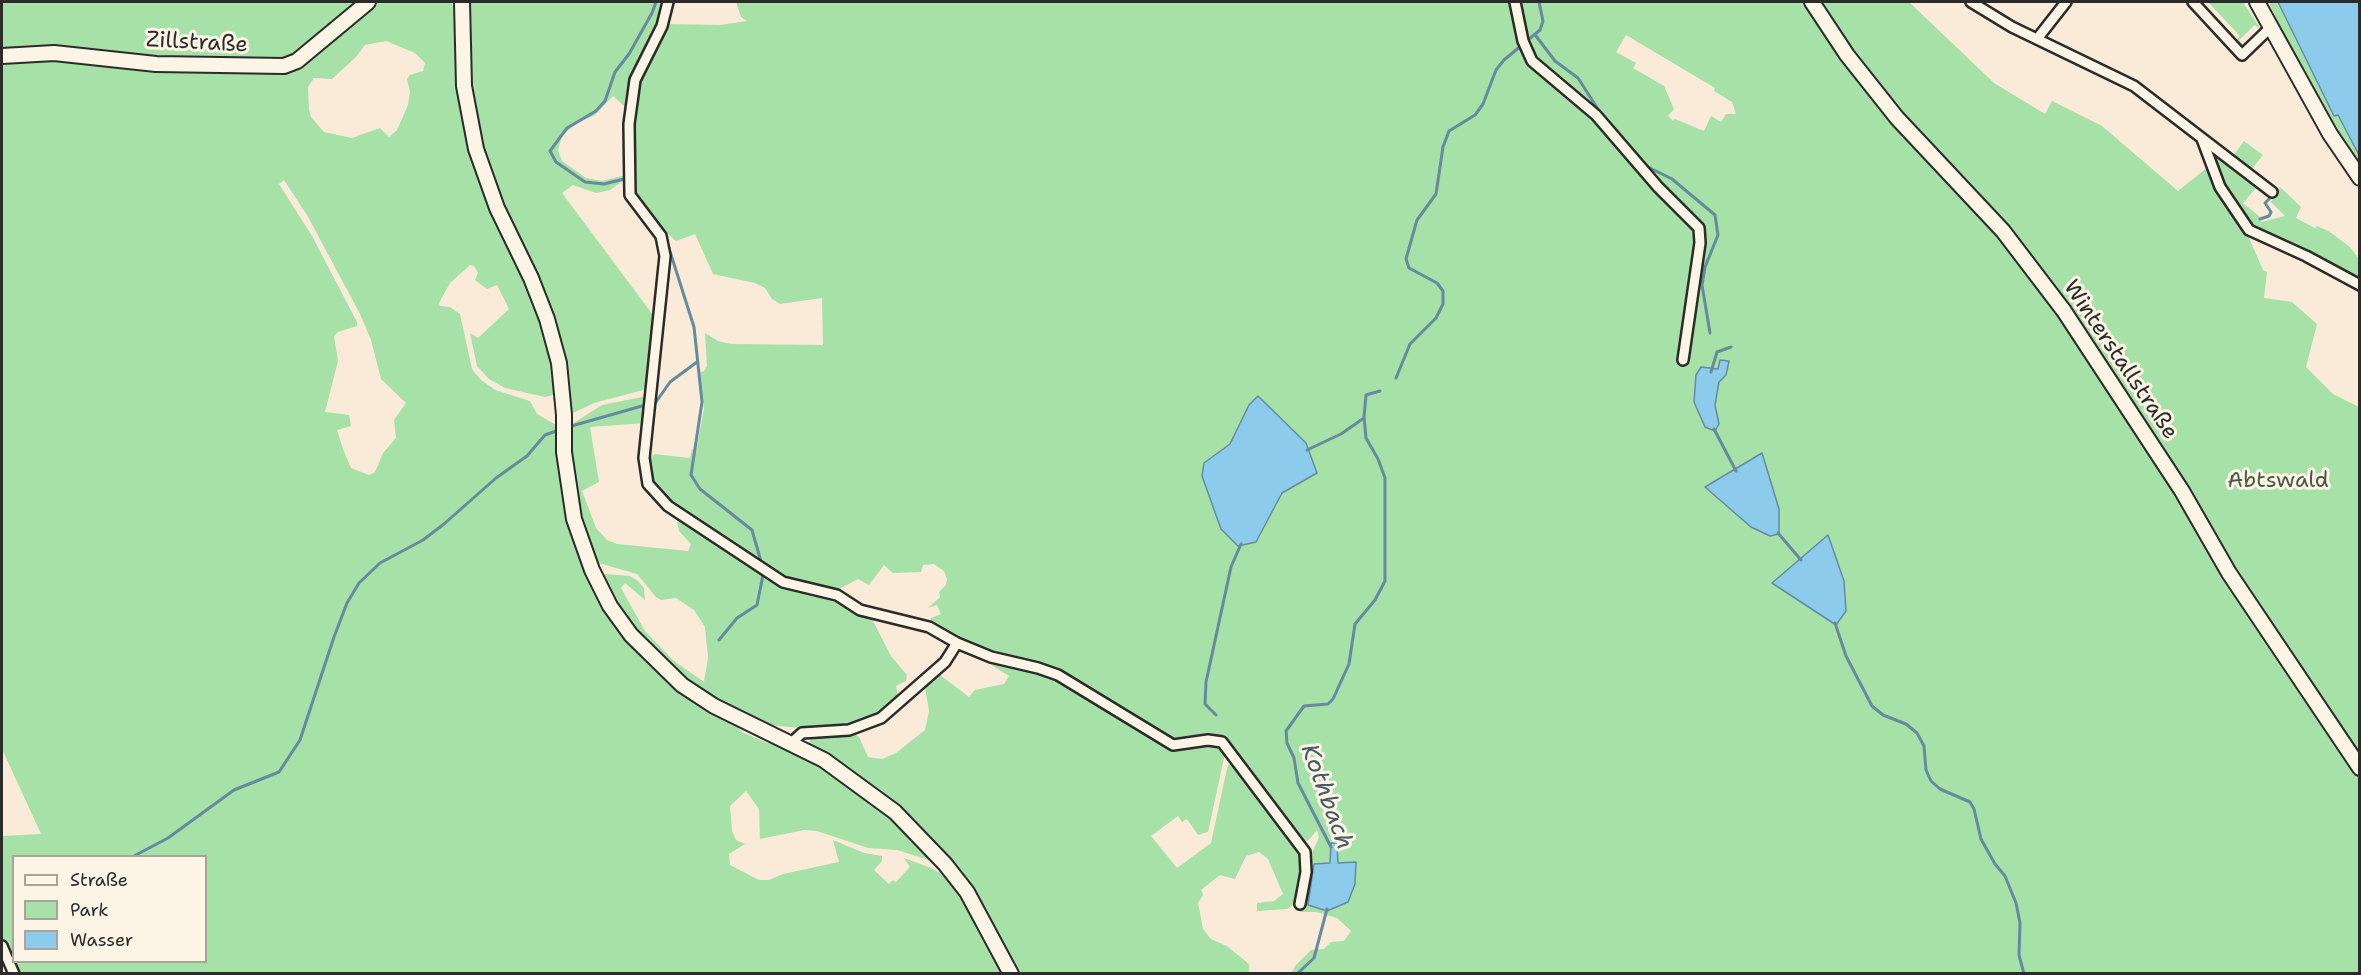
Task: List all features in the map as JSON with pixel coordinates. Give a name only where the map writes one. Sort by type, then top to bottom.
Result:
[{"type":"street","name":"Zillstraße","points":[[2,56],[54,52],[156,64],[284,66],[297,61],[368,2]]},
{"type":"street","points":[[462,2],[464,86],[476,149],[497,208],[531,278],[547,318],[559,363],[568,488],[584,552],[610,606],[655,660],[698,696],[792,743],[848,775],[916,832],[967,892],[1011,974]]},
{"type":"street","points":[[668,2],[662,27],[635,80],[629,124],[630,195],[661,236],[665,256],[644,458],[645,476],[654,492],[668,506],[776,578],[802,588],[837,595],[860,610],[913,621],[991,657],[1058,675],[1173,745],[1208,740],[1222,742],[1305,852],[1306,872],[1299,904]]},
{"type":"street","points":[[1515,2],[1523,41],[1528,54],[1539,69],[1596,115],[1646,174],[1699,228],[1700,243],[1683,360]]},
{"type":"street","name":"Winterstallstraße","points":[[1812,2],[1847,56],[1897,118],[2003,231],[2064,311],[2181,491],[2229,573],[2360,768]]},
{"type":"street","points":[[1971,2],[2037,39],[2134,86],[2272,192]]},
{"type":"street","points":[[2037,39],[2066,2]]},
{"type":"street","points":[[2193,2],[2242,55],[2271,27]]},
{"type":"street","points":[[2258,2],[2330,134],[2360,178]]},
{"type":"street","points":[[2202,139],[2220,187],[2249,230],[2316,261],[2360,285]]},
{"type":"street","points":[[792,743],[802,733],[859,728],[881,718],[945,662],[957,643]]},
{"type":"street","points":[[2,946],[14,974]]},
{"type":"green space","points":[[2,2],[347,2],[349,4],[352,2],[452,2],[456,24],[459,84],[535,298],[553,356],[557,394],[545,397],[505,388],[489,379],[477,366],[470,333],[478,338],[509,309],[497,285],[487,289],[475,280],[478,273],[474,266],[470,265],[450,283],[439,303],[440,306],[450,307],[460,314],[472,369],[481,380],[495,390],[530,401],[537,414],[556,425],[566,512],[577,551],[598,593],[619,628],[642,656],[677,688],[732,721],[742,732],[767,743],[781,744],[842,776],[895,817],[934,858],[932,861],[897,850],[868,848],[817,831],[804,830],[760,839],[759,809],[746,791],[730,806],[732,831],[736,840],[745,844],[729,854],[730,865],[759,880],[769,880],[783,874],[839,862],[833,840],[864,853],[882,856],[882,861],[874,870],[889,884],[893,880],[896,882],[910,867],[904,858],[931,868],[944,875],[955,886],[1004,973],[18,973],[14,963],[207,963],[207,855],[12,855],[12,959],[2,936],[2,836],[41,834],[2,749]],"holes":[[[386,41],[415,53],[425,63],[423,71],[410,75],[407,79],[410,92],[408,105],[397,130],[389,137],[380,128],[352,138],[324,132],[311,117],[308,87],[314,78],[332,79],[356,57],[365,45]],[[284,180],[307,215],[360,314],[371,340],[381,379],[406,403],[394,420],[396,438],[383,453],[375,472],[369,475],[351,468],[343,449],[337,430],[351,426],[349,415],[325,412],[338,361],[334,336],[338,332],[357,326],[357,322],[312,236],[279,184]]]},
{"type":"green space","name":"Abtswald","points":[[471,2],[661,2],[657,23],[650,33],[660,41],[669,24],[720,25],[747,21],[741,17],[736,2],[1909,2],[1994,83],[2045,114],[2052,101],[2102,126],[2178,191],[2208,167],[2216,188],[2246,231],[2263,270],[2267,272],[2264,298],[2292,302],[2317,324],[2306,367],[2333,394],[2359,407],[2359,973],[1292,973],[1295,966],[1311,950],[1324,949],[1331,942],[1344,941],[1351,931],[1337,918],[1316,912],[1300,912],[1311,855],[1319,837],[1317,830],[1309,840],[1303,842],[1227,744],[1208,832],[1198,835],[1187,819],[1182,822],[1178,816],[1151,836],[1177,868],[1211,843],[1228,765],[1235,763],[1299,849],[1304,864],[1297,902],[1287,909],[1257,911],[1257,903],[1274,901],[1283,894],[1268,859],[1259,852],[1246,856],[1235,879],[1220,875],[1201,890],[1203,895],[1198,903],[1203,929],[1211,939],[1227,946],[1249,964],[1249,973],[1017,973],[997,933],[951,862],[889,799],[855,773],[813,748],[809,743],[811,738],[853,733],[859,737],[868,757],[882,759],[896,753],[925,730],[929,711],[925,687],[940,675],[969,697],[975,690],[1004,684],[1009,676],[971,652],[1054,677],[1172,751],[1182,741],[1173,740],[1077,683],[972,647],[931,624],[931,618],[941,614],[937,605],[928,608],[940,597],[939,592],[946,585],[947,579],[944,571],[934,564],[923,565],[921,572],[893,573],[884,565],[869,585],[858,579],[839,589],[836,598],[871,617],[891,656],[907,675],[906,681],[896,686],[898,697],[879,714],[854,726],[802,728],[767,725],[722,704],[692,685],[639,637],[609,592],[603,578],[605,574],[630,576],[638,581],[644,588],[645,600],[625,583],[621,588],[645,631],[674,661],[704,682],[708,658],[705,627],[694,610],[676,598],[661,600],[656,597],[637,574],[595,562],[579,518],[571,457],[572,424],[602,405],[647,396],[646,423],[590,427],[599,482],[582,491],[596,528],[607,540],[617,544],[688,551],[691,544],[679,531],[676,515],[651,483],[649,459],[654,454],[690,458],[692,449],[696,451],[704,409],[699,373],[707,366],[705,333],[718,341],[731,344],[823,345],[822,298],[780,304],[772,299],[765,288],[755,283],[713,274],[695,234],[676,241],[649,217],[634,193],[633,108],[624,106],[613,96],[595,115],[577,123],[562,136],[558,150],[562,161],[586,178],[602,181],[626,175],[626,179],[610,190],[596,193],[573,185],[562,193],[653,315],[653,357],[647,389],[594,403],[571,414],[559,336],[551,311],[503,207],[479,138],[468,74],[467,26]],"holes":[[[1626,35],[1715,88],[1714,91],[1732,102],[1736,114],[1726,114],[1721,122],[1711,116],[1704,131],[1675,119],[1673,121],[1668,116],[1674,109],[1664,86],[1633,68],[1636,63],[1616,52]]]},
{"type":"green space","points":[[2208,2],[2243,2],[2262,31],[2255,25],[2239,40],[2244,46],[2241,49],[2235,41],[2240,36]]},
{"type":"green space","points":[[2269,2],[2278,2],[2334,116],[2338,115],[2359,155],[2359,167],[2297,62]]},
{"type":"green space","points":[[2244,141],[2263,155],[2251,170],[2233,156]]},
{"type":"green space","points":[[2213,156],[2222,159],[2257,187],[2243,203],[2259,216],[2261,222],[2285,216],[2271,202],[2280,187],[2301,207],[2296,218],[2315,228],[2317,226],[2330,232],[2350,247],[2359,259],[2359,276],[2253,229],[2222,184]]},
{"type":"water","points":[[2278,2],[2359,2],[2359,155],[2338,115],[2334,116]]},
{"type":"water","points":[[1720,360],[1729,361],[1726,375],[1719,382],[1715,405],[1719,424],[1715,431],[1705,427],[1694,402],[1696,375],[1701,367],[1718,369]]},
{"type":"water","points":[[1258,396],[1306,443],[1317,473],[1282,493],[1256,542],[1238,546],[1221,529],[1202,476],[1204,463],[1230,444],[1249,405]]},
{"type":"water","points":[[1762,453],[1779,509],[1779,534],[1770,536],[1751,527],[1705,487]]},
{"type":"water","points":[[1828,535],[1844,581],[1846,611],[1836,625],[1772,583]]},
{"type":"water","points":[[1331,843],[1337,843],[1338,863],[1356,862],[1355,884],[1348,902],[1327,911],[1308,905],[1314,864],[1330,863]]},
{"type":"waterway","points":[[652,230],[627,198],[624,179],[604,184],[585,182],[556,162],[550,151],[567,128],[596,111],[605,101],[615,72],[629,54],[656,2]]},
{"type":"waterway","name":"Kothbach","points":[[1396,378],[1410,344],[1436,318],[1443,304],[1443,291],[1437,283],[1409,268],[1406,259],[1417,220],[1436,194],[1443,147],[1449,131],[1475,115],[1483,104],[1496,70],[1504,60],[1540,30],[1543,21],[1539,2]]},
{"type":"waterway","points":[[1536,36],[1555,61],[1578,78],[1603,117]]},
{"type":"waterway","points":[[1644,165],[1672,179],[1715,215],[1718,235],[1705,267],[1702,285],[1710,333]]},
{"type":"waterway","points":[[2260,219],[2269,216],[2271,212],[2265,203],[2271,197]]},
{"type":"waterway","points":[[667,242],[694,327],[702,402],[691,475],[700,489],[752,530],[762,565]]},
{"type":"waterway","points":[[1711,372],[1717,352],[1731,347]]},
{"type":"waterway","points":[[568,427],[656,402],[670,382],[697,362]]},
{"type":"waterway","name":"Kothbach","points":[[1331,847],[1298,783],[1286,731],[1304,706],[1328,704],[1333,699],[1349,664],[1355,624],[1375,600],[1385,581],[1385,478],[1378,459],[1366,438],[1364,417],[1366,395],[1380,391]]},
{"type":"waterway","name":"Kothbach","points":[[1307,450],[1341,434],[1364,418]]},
{"type":"waterway","points":[[1714,429],[1736,471]]},
{"type":"waterway","points":[[136,855],[168,838],[234,790],[279,772],[300,740],[334,637],[347,603],[359,583],[380,563],[423,540],[444,524],[496,478],[527,456],[545,435],[559,430]]},
{"type":"waterway","points":[[1778,533],[1801,560]]},
{"type":"waterway","name":"Kothbach","points":[[1216,715],[1205,704],[1206,682],[1231,567],[1241,544]]},
{"type":"waterway","points":[[719,640],[737,618],[757,605],[763,575]]},
{"type":"waterway","points":[[1835,623],[1846,656],[1872,706],[1883,715],[1906,724],[1917,733],[1924,746],[1926,770],[1931,781],[1940,789],[1970,802],[1974,809],[1981,839],[1995,864],[2005,876],[2016,903],[2020,923],[2019,955],[2024,974]]},
{"type":"waterway","name":"Kothbach","points":[[1297,974],[1314,958],[1327,909]]}]
